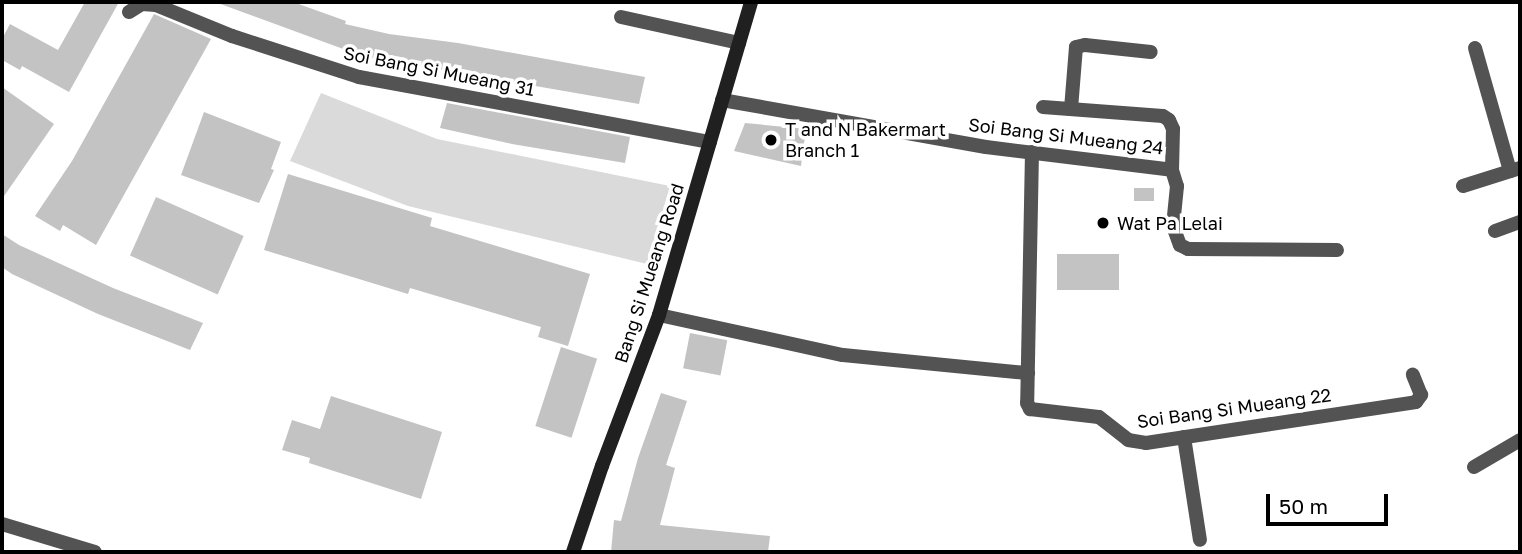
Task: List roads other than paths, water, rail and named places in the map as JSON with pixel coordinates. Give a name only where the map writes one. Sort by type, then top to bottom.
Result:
[{"type":"street","name":"Bang Si Mueang Road","points":[[573,552],[659,315],[751,2]]},
{"type":"street","name":"Soi Bang Si Mueang 31","points":[[129,12],[142,4],[156,5],[232,36],[359,77],[710,142]]},
{"type":"street","points":[[621,16],[739,43]]},
{"type":"street","points":[[1071,109],[1076,47],[1085,45],[1151,52]]},
{"type":"street","points":[[1463,186],[1515,170],[1475,48]]},
{"type":"street","name":"Soi Bang Si Mueang 24","points":[[722,100],[1032,152],[1172,170],[1177,186],[1173,226],[1180,245],[1188,249],[1336,250]]},
{"type":"street","points":[[1043,107],[1163,116],[1169,120],[1173,129],[1172,170]]},
{"type":"street","name":"Soi Bang Si Mueang 22","points":[[1032,152],[1028,373],[1030,408],[1100,417],[1135,443],[1184,438],[1416,402],[1421,395],[1413,375]]},
{"type":"street","points":[[1495,231],[1520,222]]},
{"type":"street","points":[[659,315],[844,355],[1028,373]]},
{"type":"street","points":[[1184,438],[1200,540]]},
{"type":"street","points":[[1474,467],[1520,440]]},
{"type":"street","points":[[2,524],[94,552]]},
{"type":"place","name":"T and N Bakermart Branch 1","points":[[771,140]]},
{"type":"place","name":"Wat Pa Lelai","points":[[1103,223]]}]
